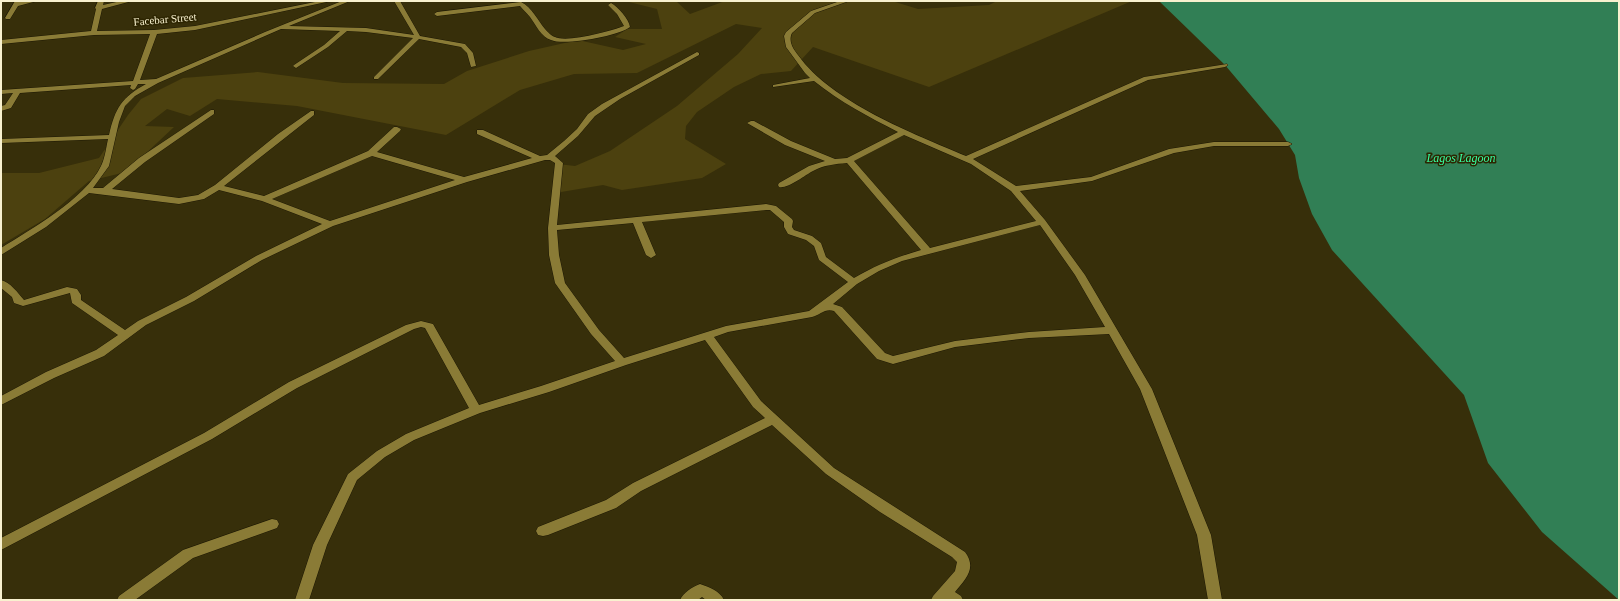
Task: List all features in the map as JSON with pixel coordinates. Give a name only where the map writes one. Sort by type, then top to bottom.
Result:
[{"type":"street","points":[[8,18],[18,2],[34,1]]},
{"type":"street","points":[[94,33],[98,8],[101,1]]},
{"type":"street","points":[[98,8],[129,1]]},
{"type":"street","name":"Facebar Street","points":[[1,42],[94,33],[154,32],[196,28],[328,1]]},
{"type":"street","points":[[125,101],[140,91],[160,81],[279,28],[347,1]]},
{"type":"street","points":[[397,1],[406,14],[418,38]]},
{"type":"street","points":[[846,1],[813,12],[787,36],[790,47],[798,60],[814,79],[862,110],[904,132],[974,162],[1014,189],[1042,222],[1080,275],[1146,389],[1204,535],[1215,600]]},
{"type":"street","points":[[437,14],[522,3],[545,33],[554,39],[562,40],[587,37],[621,30],[627,26],[619,13],[611,5]]},
{"type":"street","points":[[279,28],[366,30],[463,45],[470,53],[473,66]]},
{"type":"street","points":[[296,66],[326,46],[345,30]]},
{"type":"street","points":[[1,252],[41,226],[88,190],[105,166],[111,137],[125,101],[135,83],[154,32]]},
{"type":"street","points":[[376,78],[418,38]]},
{"type":"street","points":[[549,157],[571,139],[584,125],[588,117],[593,113],[626,93],[676,68],[697,54]]},
{"type":"street","points":[[966,159],[1146,78],[1225,66]]},
{"type":"street","points":[[775,86],[814,79]]},
{"type":"street","points":[[1,92],[160,81]]},
{"type":"street","points":[[1,109],[8,106],[17,92]]},
{"type":"street","points":[[105,191],[142,160],[211,112]]},
{"type":"street","points":[[88,190],[179,201],[202,198],[311,113]]},
{"type":"street","points":[[751,123],[788,143],[830,162]]},
{"type":"street","points":[[265,199],[371,153],[397,129]]},
{"type":"street","points":[[480,132],[539,158]]},
{"type":"street","points":[[782,185],[812,168],[830,162],[849,160],[904,132]]},
{"type":"street","points":[[1,142],[111,137]]},
{"type":"street","points":[[1014,189],[1092,179],[1172,151],[1214,144],[1288,144]]},
{"type":"street","points":[[371,153],[464,180]]},
{"type":"street","points":[[1,401],[50,375],[100,353],[142,323],[190,299],[250,263],[330,224],[464,180],[539,158],[549,157],[555,158],[559,163],[552,228],[554,255],[560,283],[595,332],[622,362]]},
{"type":"street","points":[[849,160],[927,251]]},
{"type":"street","points":[[218,187],[265,199],[330,224]]},
{"type":"street","points":[[552,228],[766,206],[773,208],[789,221],[788,228],[791,232],[809,238],[818,245],[822,258],[854,282]]},
{"type":"street","points":[[637,219],[638,226],[651,255]]},
{"type":"street","points":[[302,600],[320,545],[352,477],[381,454],[410,437],[476,410],[545,389],[622,362],[726,329],[812,314],[822,308],[854,282],[876,269],[899,259],[1042,222]]},
{"type":"street","points":[[1,283],[16,296],[18,301],[23,303],[67,290],[74,291],[76,301],[125,335]]},
{"type":"street","points":[[822,308],[832,307],[838,309],[881,356],[893,360],[955,344],[1029,335],[1112,330]]},
{"type":"street","points":[[1,544],[208,436],[293,385],[410,327],[421,324],[428,326],[476,410]]},
{"type":"street","points":[[707,335],[757,404],[830,471],[885,508],[957,553],[961,558],[964,568],[946,598]]},
{"type":"street","points":[[543,531],[611,504],[637,487],[774,419]]},
{"type":"street","points":[[124,600],[188,554],[272,524]]},
{"type":"street","points":[[687,600],[700,590],[706,592],[717,600]]},
{"type":"shaded area","points":[[625,1],[676,1],[690,14],[725,1],[892,1],[918,9],[989,5],[997,1],[1132,1],[929,87],[813,47],[791,71],[761,74],[734,87],[697,112],[686,126],[685,139],[726,164],[702,178],[622,190],[603,185],[555,193],[558,164],[575,166],[610,151],[677,106],[738,54],[762,28],[736,24],[637,73],[574,74],[520,90],[446,135],[297,106],[217,99],[190,116],[167,109],[145,126],[174,127],[126,172],[89,181],[45,219],[1,245],[1,173],[39,173],[99,158],[128,115],[141,99],[183,78],[258,72],[343,83],[444,84],[467,71],[529,51],[578,40],[623,50],[646,44],[615,37],[627,29],[662,29],[657,9]]},
{"type":"water","name":"Lagos Lagoon","points":[[1159,1],[1619,1],[1619,600],[1542,532],[1488,463],[1464,395],[1332,250],[1312,214],[1299,178],[1295,155],[1279,129],[1225,65]]}]
